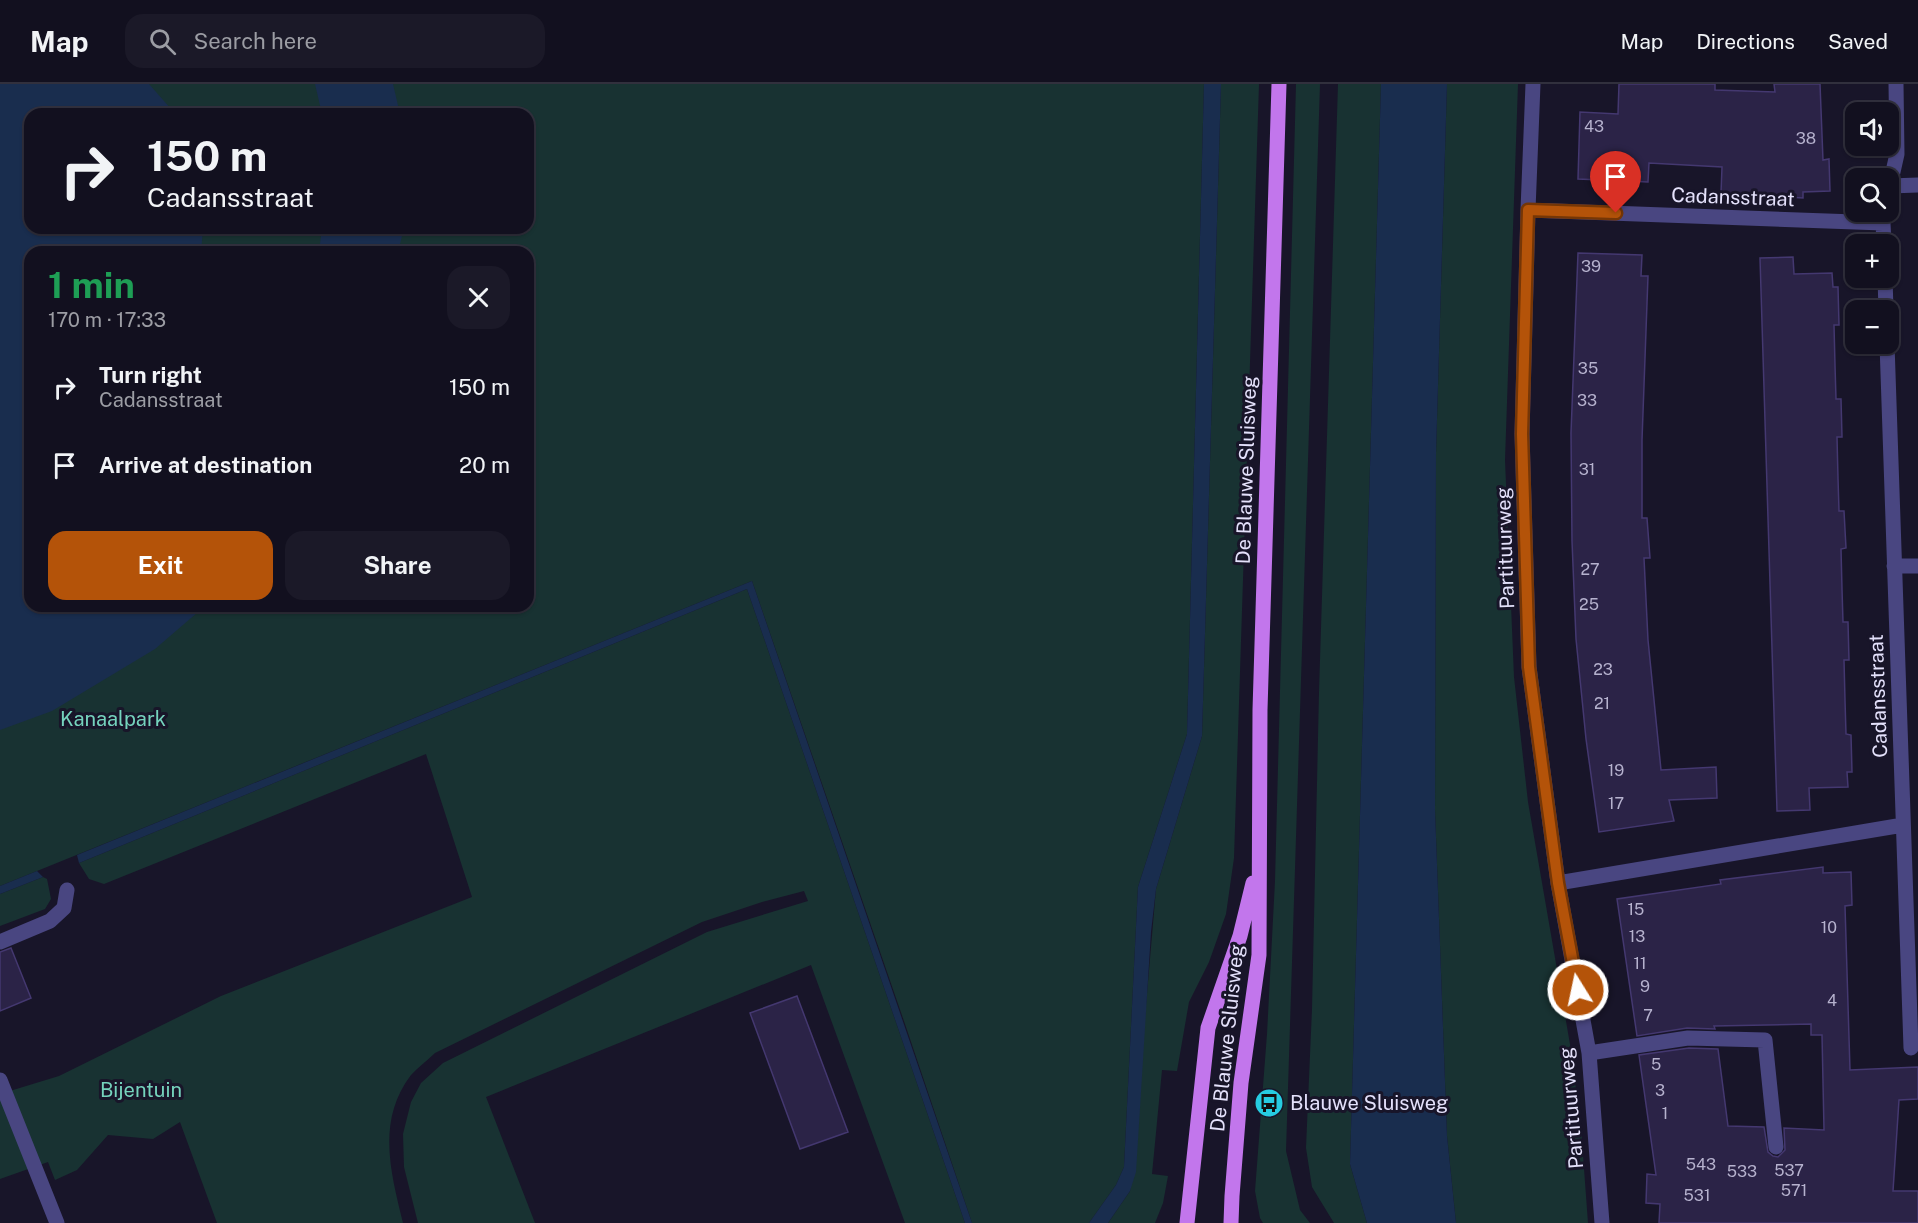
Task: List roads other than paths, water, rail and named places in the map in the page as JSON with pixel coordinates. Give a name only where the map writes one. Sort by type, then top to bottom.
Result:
[{"type":"main road","name":"De Blauwe Sluisweg","points":[[1232,1223],[1241,1083],[1259,955],[1261,686],[1279,84]]},
{"type":"main road","name":"De Blauwe Sluisweg","points":[[1187,1223],[1208,1028],[1240,936],[1259,857]]},
{"type":"street","points":[[1528,210],[1533,84]]},
{"type":"street","points":[[1894,168],[1897,154],[1896,84]]},
{"type":"street","points":[[1899,189],[1918,186]]},
{"type":"street","name":"Cadansstraat","points":[[1528,210],[1845,217]]},
{"type":"street","name":"Partituurweg","points":[[1528,210],[1522,434],[1529,667],[1558,883],[1589,1053],[1602,1223]]},
{"type":"street","name":"Cadansstraat","points":[[1887,354],[1904,825],[1913,942],[1911,1047]]},
{"type":"street","points":[[1894,566],[1918,566]]},
{"type":"street","points":[[1558,883],[1904,825]]},
{"type":"street","points":[[0,942],[50,921],[64,908],[67,890]]},
{"type":"street","points":[[1589,1053],[1688,1038],[1765,1040],[1776,1146]]},
{"type":"street","points":[[0,1080],[57,1223]]},
{"type":"water","points":[[0,84],[149,84],[170,108],[24,108],[24,234],[203,234],[202,246],[24,246],[24,612],[198,612],[155,649],[52,711],[0,730]]},
{"type":"water","points":[[315,84],[393,84],[399,108],[321,108]]},
{"type":"water","points":[[1204,84],[1221,84],[1202,736],[1156,889],[1151,932],[1136,1172],[1130,1191],[1108,1223],[1089,1223],[1116,1185],[1124,1167],[1138,887],[1187,734]]},
{"type":"water","points":[[1381,84],[1447,84],[1436,453],[1435,810],[1447,1136],[1456,1223],[1367,1223],[1350,1164]]},
{"type":"water","points":[[321,234],[402,234],[400,246],[320,246]]},
{"type":"water","points":[[752,581],[972,1223],[965,1223],[747,589],[79,863],[77,855]]},
{"type":"water","points":[[37,871],[43,877],[0,894],[0,886]]},
{"type":"place","name":"Blauwe Sluisweg","points":[[1269,1103]]},
{"type":"park label","name":"Kanaalpark","points":[[113,719]]},
{"type":"park label","name":"Bijentuin","points":[[141,1090]]}]
